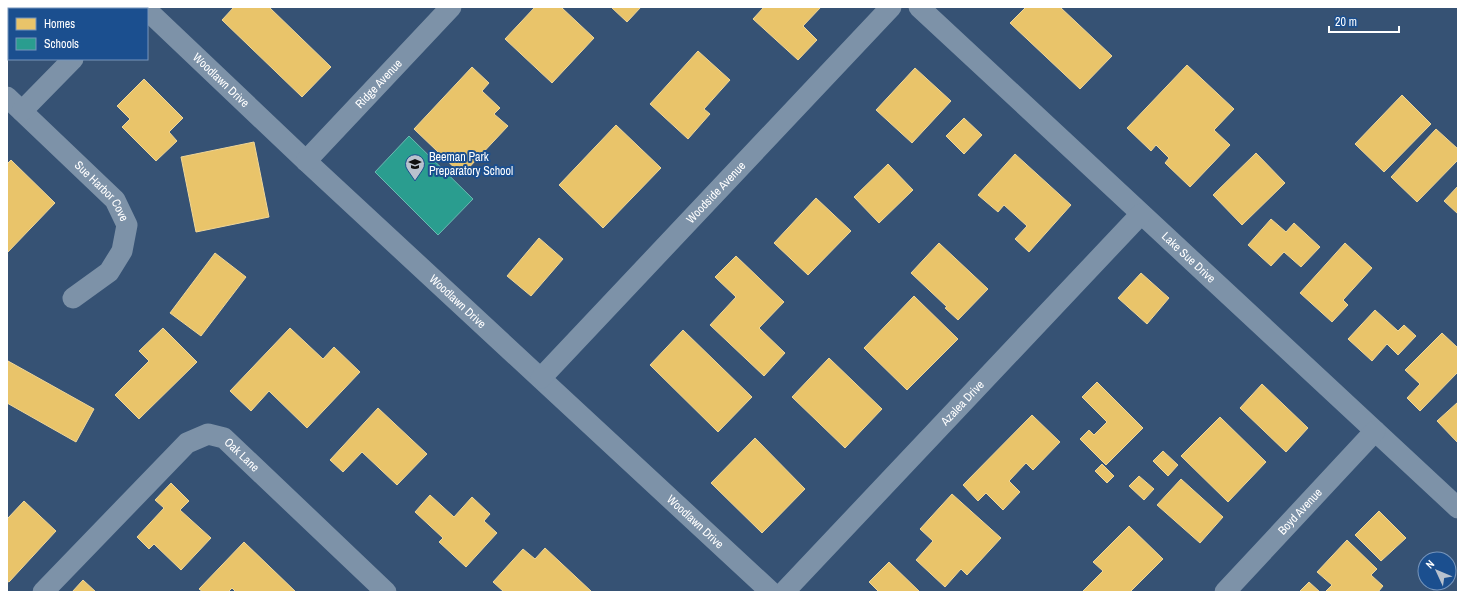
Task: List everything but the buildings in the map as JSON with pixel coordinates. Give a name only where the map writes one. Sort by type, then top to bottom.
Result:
[{"type":"street","name":"Ridge Avenue","points":[[306,161],[451,7]]},
{"type":"street","name":"Woodside Avenue","points":[[541,378],[891,7]]},
{"type":"street","name":"Lake Sue Drive","points":[[919,7],[1458,508]]},
{"type":"street","name":"Woodlawn Drive","points":[[148,11],[306,161],[771,592]]},
{"type":"street","name":"Sue Harbor Cove","points":[[72,60],[14,104],[116,200],[127,225],[122,251],[109,272],[73,298]]},
{"type":"street","name":"Azalea Drive","points":[[784,592],[1141,214]]},
{"type":"street","name":"Boyd Avenue","points":[[1225,592],[1375,431]]},
{"type":"street","name":"Oak Lane","points":[[43,592],[187,443],[208,434],[224,438],[386,592]]},
{"type":"place","name":"Beeman Park Preparatory School","points":[[415,181]]}]
